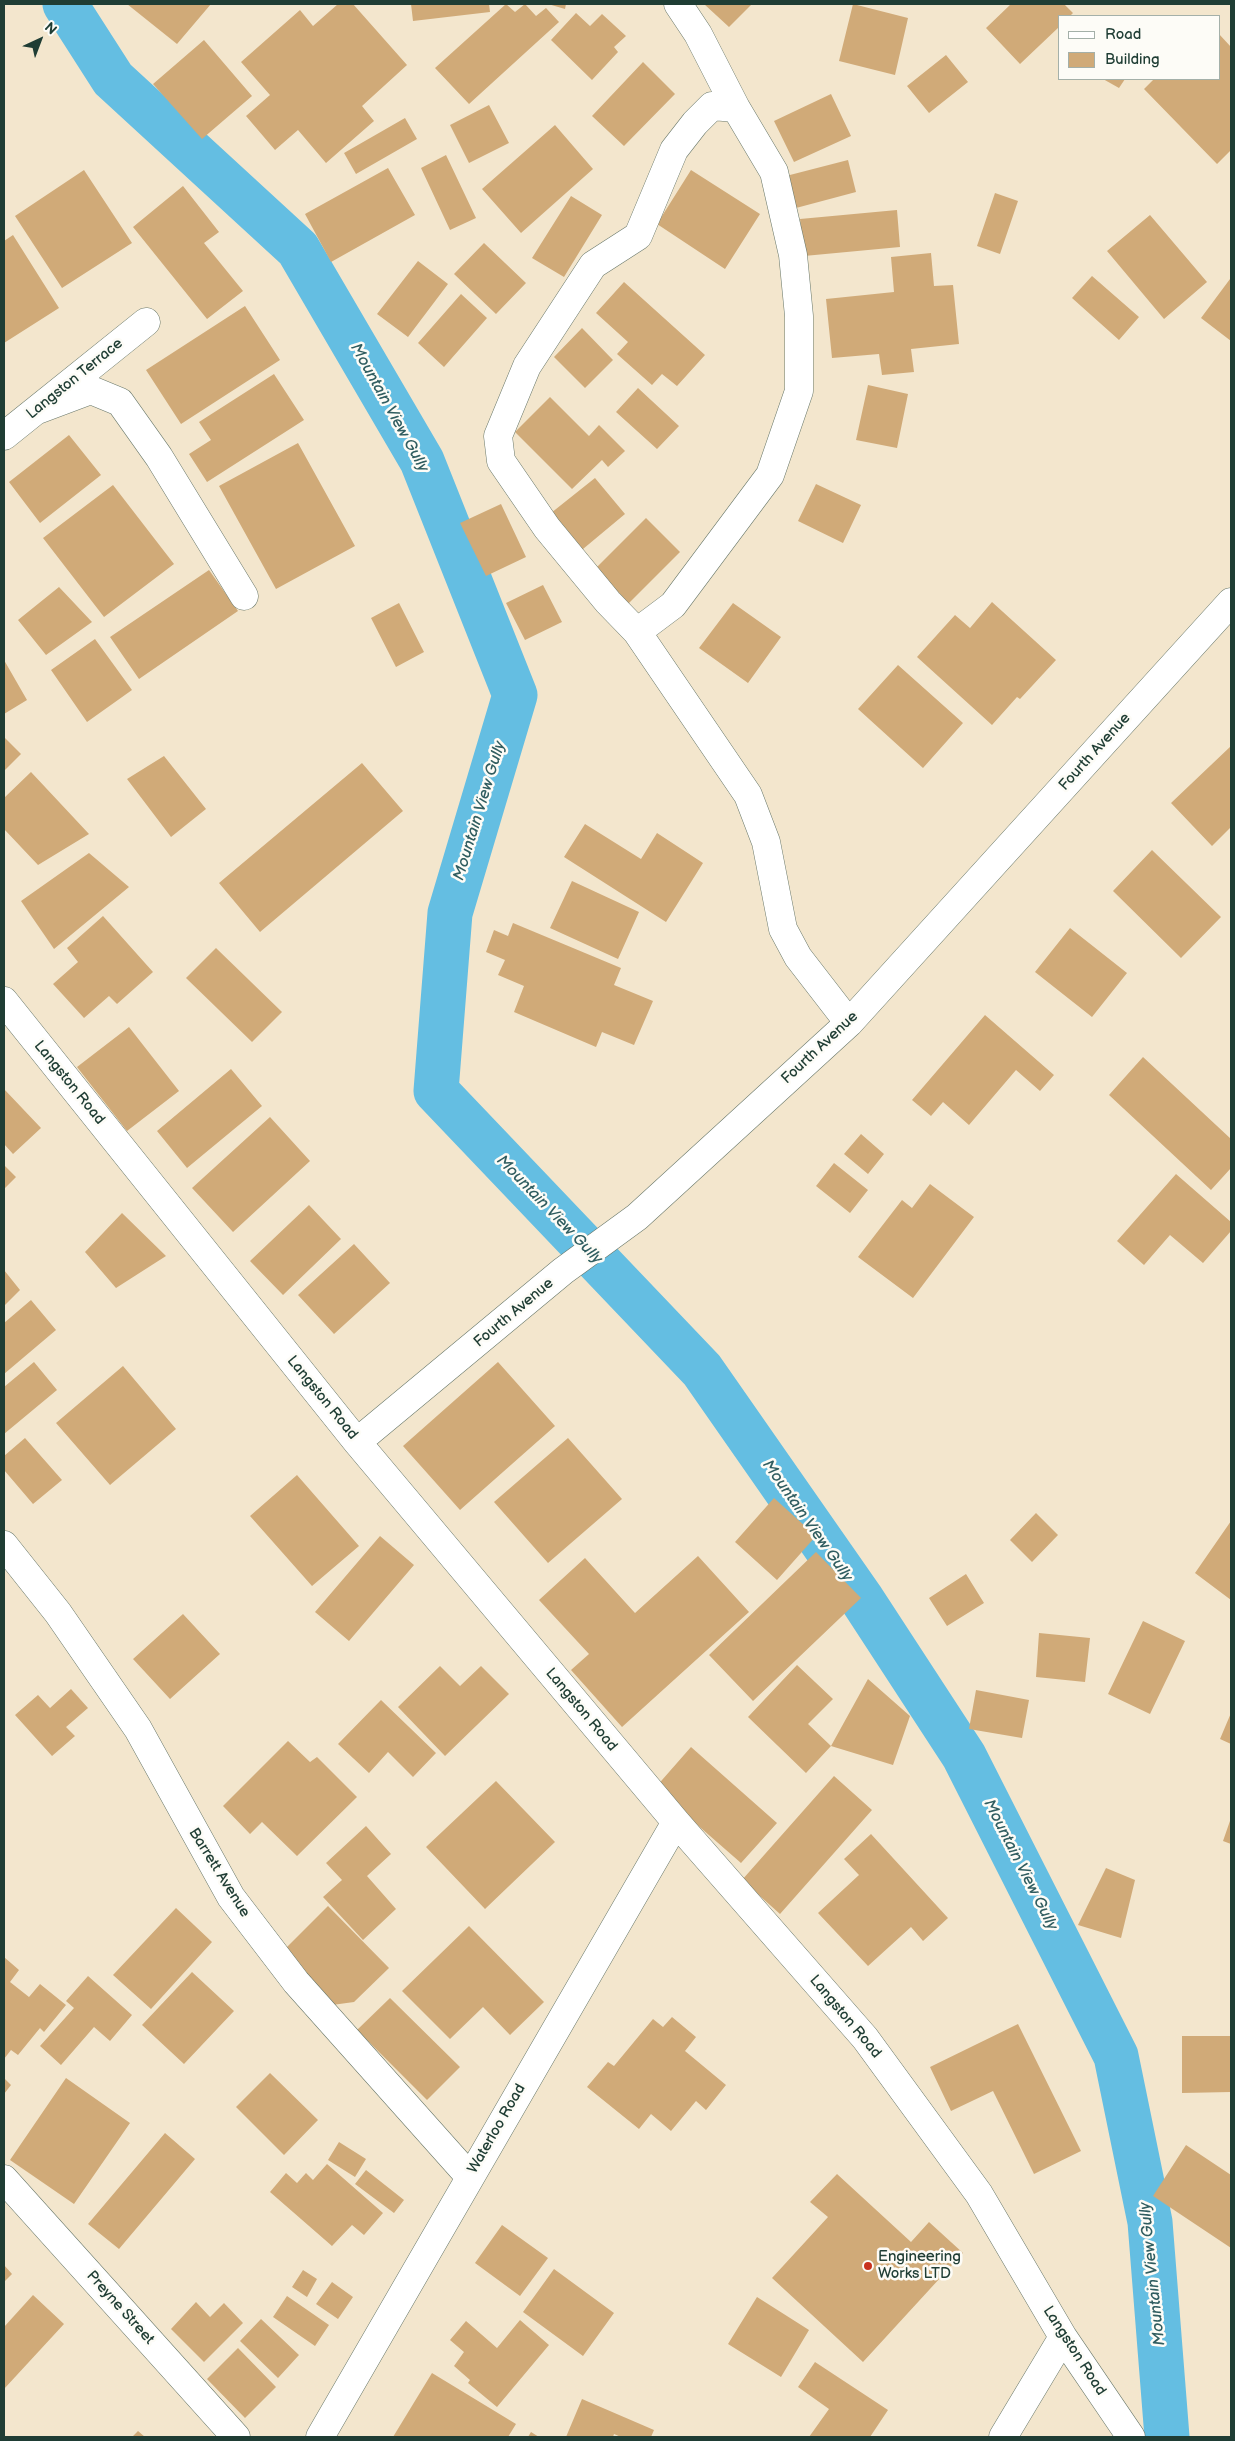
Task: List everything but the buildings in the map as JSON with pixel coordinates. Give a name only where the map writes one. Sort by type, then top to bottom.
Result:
[{"type":"street","points":[[637,632],[673,606],[770,475],[799,391],[799,316],[793,255],[774,172],[736,108],[698,34],[678,4]]},
{"type":"street","points":[[736,108],[712,106],[695,123],[674,150],[638,236],[593,265],[527,366],[498,436],[501,461],[547,528],[608,602],[637,632],[748,795],[766,842],[783,929],[798,957],[849,1023]]},
{"type":"street","name":"Langston Terrace","points":[[4,436],[146,322]]},
{"type":"street","points":[[35,411],[91,390],[120,402],[159,457],[244,596]]},
{"type":"street","name":"Fourth Avenue","points":[[357,1442],[563,1271],[637,1217],[849,1023],[1231,602]]},
{"type":"street","name":"Langston Road","points":[[6,1009],[357,1442],[676,1822],[865,2038],[979,2194],[1063,2337],[1131,2437]]},
{"type":"street","name":"Barrett Avenue","points":[[4,1545],[58,1613],[138,1729],[231,1897],[296,1982],[470,2176]]},
{"type":"street","name":"Waterloo Road","points":[[320,2437],[676,1822]]},
{"type":"street","name":"Preyne Street","points":[[4,2179],[236,2437]]},
{"type":"street","points":[[1003,2437],[1063,2337]]},
{"type":"waterway","name":"Mountain View Gully","points":[[65,4],[113,79],[298,249],[422,461],[515,695],[450,913],[436,1091],[702,1370],[861,1598],[964,1756],[1116,2056],[1150,2222],[1167,2437]]},
{"type":"place","name":"Engineering Works LTD","points":[[868,2266]]}]
